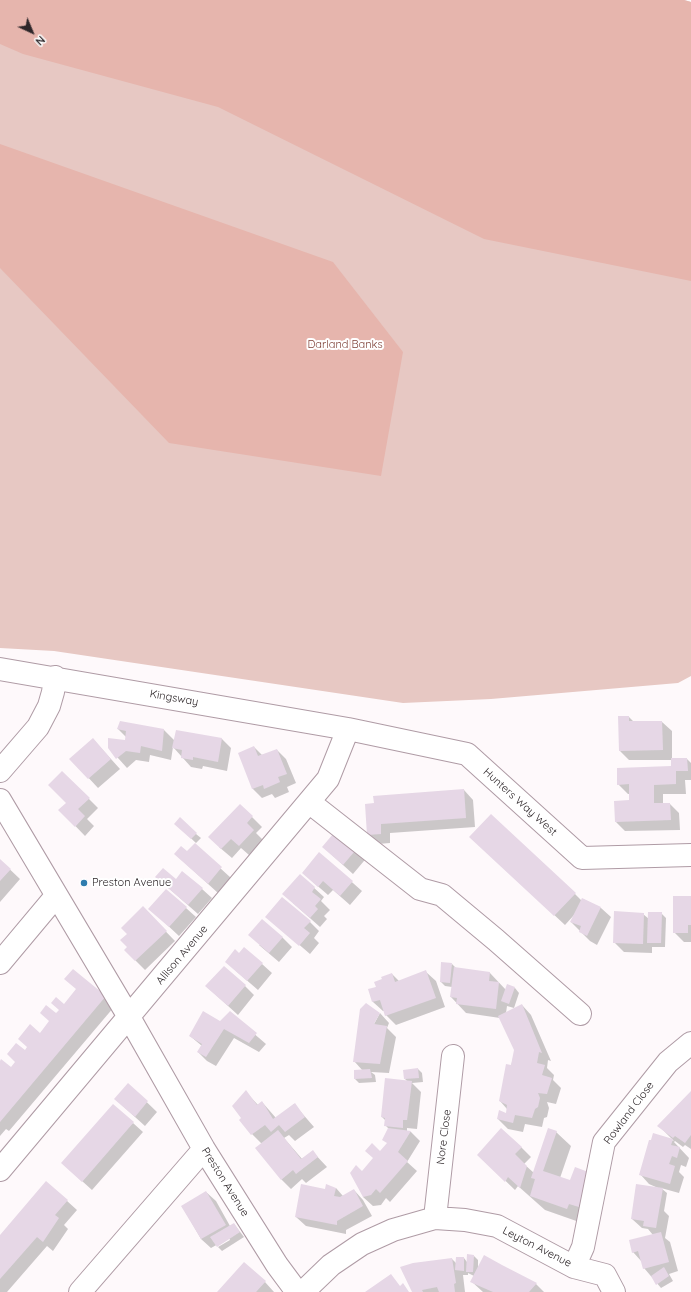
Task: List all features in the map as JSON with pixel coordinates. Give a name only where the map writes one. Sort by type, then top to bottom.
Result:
[{"type":"street","name":"Kingsway","points":[[0,669],[55,677],[348,729]]},
{"type":"street","points":[[0,771],[38,727],[49,706],[55,677]]},
{"type":"street","name":"Allison Avenue","points":[[0,1170],[328,779],[348,729]]},
{"type":"street","name":"Hunters Way West","points":[[348,729],[467,754],[582,858],[691,855]]},
{"type":"street","name":"Preston Avenue","points":[[0,800],[129,1017],[204,1149],[277,1265],[297,1292]]},
{"type":"street","points":[[309,802],[420,889],[442,895],[580,1014]]},
{"type":"street","points":[[0,963],[56,896]]},
{"type":"street","name":"Rowland Close","points":[[574,1267],[583,1247],[604,1142],[668,1062],[691,1042]]},
{"type":"street","name":"Nore Close","points":[[435,1218],[453,1056]]},
{"type":"street","points":[[80,1292],[204,1149]]},
{"type":"street","name":"Leyton Avenue","points":[[303,1292],[331,1265],[362,1244],[392,1230],[435,1218],[465,1220],[497,1226],[574,1267],[606,1275],[614,1292]]},
{"type":"green space","name":"Darland Banks","points":[[0,0],[684,0],[691,2],[691,676],[678,683],[491,699],[403,703],[54,651],[0,648]]},
{"type":"green space","points":[[0,0],[684,0],[691,2],[691,281],[484,239],[218,107],[23,54],[0,44]]},
{"type":"green space","points":[[0,144],[333,262],[403,352],[381,476],[169,443],[0,268]]},
{"type":"building","points":[[618,716],[629,716],[629,721],[662,721],[663,750],[619,751]]},
{"type":"building","points":[[120,721],[164,729],[162,751],[141,746],[140,753],[126,751],[116,759],[108,748],[108,738],[125,740],[126,731],[117,729]]},
{"type":"building","points":[[176,730],[222,738],[218,762],[193,757],[193,760],[181,758],[182,750],[172,748]]},
{"type":"building","points":[[93,738],[111,759],[88,779],[69,759]]},
{"type":"building","points":[[254,746],[258,756],[277,749],[287,774],[278,777],[280,782],[264,789],[263,785],[252,789],[238,753]]},
{"type":"building","points":[[671,758],[687,758],[688,771],[676,771],[676,784],[654,785],[654,803],[670,803],[671,820],[615,822],[614,801],[629,800],[629,784],[617,785],[617,768],[671,766]]},
{"type":"building","points":[[62,771],[90,798],[78,809],[85,816],[75,827],[58,810],[66,803],[48,785]]},
{"type":"building","points":[[464,789],[466,818],[381,824],[381,834],[367,835],[365,804],[374,803],[373,796]]},
{"type":"building","points":[[240,804],[253,816],[247,823],[254,830],[239,846],[231,839],[221,849],[208,837]]},
{"type":"building","points":[[491,814],[576,893],[554,916],[469,837]]},
{"type":"building","points":[[180,817],[197,833],[191,839],[174,824]]},
{"type":"building","points":[[339,827],[360,845],[343,865],[322,847]]},
{"type":"building","points":[[195,843],[222,867],[208,884],[174,854],[181,846],[187,851]]},
{"type":"building","points":[[319,852],[353,881],[340,896],[323,881],[318,887],[302,873]]},
{"type":"building","points":[[0,859],[11,869],[0,881]]},
{"type":"building","points":[[163,868],[176,879],[182,871],[203,888],[188,905],[155,877]]},
{"type":"building","points":[[300,874],[315,887],[312,892],[321,899],[315,906],[318,909],[310,918],[282,894]]},
{"type":"building","points":[[166,889],[187,907],[169,927],[148,909]]},
{"type":"building","points":[[673,896],[691,896],[691,925],[688,925],[688,933],[673,933]]},
{"type":"building","points":[[282,897],[311,921],[304,928],[310,933],[299,946],[265,917]]},
{"type":"building","points":[[582,898],[601,907],[587,936],[579,932],[581,926],[570,922]]},
{"type":"building","points":[[143,906],[167,931],[135,961],[124,950],[127,947],[120,940],[127,934],[121,928]]},
{"type":"building","points":[[614,911],[644,913],[643,944],[613,943]]},
{"type":"building","points":[[648,912],[662,912],[661,943],[647,943]]},
{"type":"building","points":[[262,919],[283,937],[269,953],[248,935]]},
{"type":"building","points":[[244,947],[263,963],[247,981],[225,962],[235,949],[239,953]]},
{"type":"building","points":[[441,962],[452,963],[450,983],[440,982]]},
{"type":"building","points":[[224,966],[246,985],[228,1006],[205,986]]},
{"type":"building","points":[[454,967],[490,972],[489,981],[499,982],[496,1009],[456,1004],[457,998],[450,997]]},
{"type":"building","points":[[73,969],[106,996],[0,1122],[0,1061],[1,1059],[11,1067],[15,1062],[7,1054],[16,1043],[25,1050],[27,1047],[18,1039],[30,1024],[40,1033],[49,1021],[40,1013],[46,1005],[56,1013],[59,1010],[51,1003],[56,997],[64,1004],[76,989],[64,979]]},
{"type":"building","points":[[426,970],[436,998],[385,1016],[380,1000],[372,1002],[368,989],[376,987],[374,982],[382,979],[381,977],[392,973],[395,982]]},
{"type":"building","points":[[507,984],[515,987],[509,1004],[501,1001]]},
{"type":"building","points":[[366,1003],[380,1013],[374,1024],[387,1026],[380,1064],[353,1062],[360,1009]]},
{"type":"building","points":[[522,1004],[542,1053],[539,1052],[537,1063],[545,1065],[542,1075],[552,1078],[547,1094],[538,1093],[540,1098],[538,1107],[535,1109],[532,1118],[515,1115],[513,1123],[497,1119],[499,1110],[506,1113],[507,1105],[499,1101],[506,1064],[511,1065],[514,1050],[498,1016]]},
{"type":"building","points":[[203,1011],[220,1021],[230,1011],[257,1033],[249,1043],[224,1029],[206,1057],[197,1052],[202,1044],[189,1036]]},
{"type":"building","points":[[418,1068],[419,1078],[404,1079],[403,1070]]},
{"type":"building","points":[[370,1069],[372,1078],[354,1079],[354,1070]]},
{"type":"building","points":[[385,1078],[412,1081],[407,1120],[403,1120],[403,1128],[384,1126],[385,1118],[381,1117]]},
{"type":"building","points":[[128,1083],[148,1101],[135,1117],[114,1099]]},
{"type":"building","points":[[246,1090],[257,1105],[262,1101],[273,1119],[295,1103],[305,1117],[285,1132],[279,1125],[271,1132],[265,1125],[251,1135],[239,1120],[241,1118],[232,1106]]},
{"type":"building","points":[[691,1091],[691,1135],[685,1143],[675,1136],[673,1138],[657,1126]]},
{"type":"building","points":[[113,1104],[134,1122],[82,1182],[61,1163]]},
{"type":"building","points":[[388,1128],[411,1131],[398,1152],[408,1161],[380,1193],[376,1189],[371,1195],[363,1197],[350,1173],[356,1165],[362,1171],[373,1158],[365,1151],[372,1143],[380,1151],[387,1143],[382,1140]]},
{"type":"building","points":[[501,1128],[522,1147],[515,1154],[527,1166],[520,1188],[508,1177],[505,1182],[477,1155]]},
{"type":"building","points":[[548,1128],[557,1131],[543,1171],[570,1180],[575,1167],[591,1173],[579,1207],[569,1204],[567,1209],[530,1196],[535,1179],[531,1178]]},
{"type":"building","points":[[278,1130],[301,1159],[313,1150],[318,1157],[296,1174],[293,1170],[281,1180],[255,1148]]},
{"type":"building","points":[[653,1133],[673,1139],[671,1145],[680,1147],[677,1158],[672,1156],[669,1164],[675,1166],[670,1184],[639,1175],[649,1140],[651,1140]]},
{"type":"building","points":[[46,1181],[68,1200],[55,1215],[59,1218],[43,1242],[37,1237],[0,1279],[0,1235]]},
{"type":"building","points":[[301,1184],[325,1189],[326,1184],[336,1188],[334,1196],[340,1197],[354,1189],[363,1206],[337,1221],[337,1225],[295,1217]]},
{"type":"building","points":[[636,1184],[663,1188],[656,1228],[643,1226],[644,1221],[631,1219]]},
{"type":"building","points":[[206,1191],[226,1225],[201,1239],[181,1206]]},
{"type":"building","points":[[234,1223],[240,1232],[217,1247],[210,1237]]},
{"type":"building","points":[[661,1232],[669,1262],[643,1269],[638,1251],[632,1253],[629,1240]]},
{"type":"building","points":[[467,1254],[474,1255],[473,1272],[466,1272]]},
{"type":"building","points":[[484,1255],[537,1283],[529,1292],[493,1292],[470,1282]]},
{"type":"building","points":[[456,1257],[464,1257],[464,1271],[455,1270]]},
{"type":"building","points":[[452,1258],[456,1283],[454,1284],[455,1292],[439,1292],[437,1287],[422,1290],[423,1292],[412,1292],[400,1267],[413,1263]]},
{"type":"building","points":[[244,1262],[266,1281],[256,1292],[217,1292]]},
{"type":"building","points":[[664,1267],[669,1276],[656,1285],[651,1276]]},
{"type":"building","points":[[391,1274],[400,1286],[403,1283],[409,1292],[365,1292]]},
{"type":"place","name":"Preston Avenue","points":[[84,883]]}]
